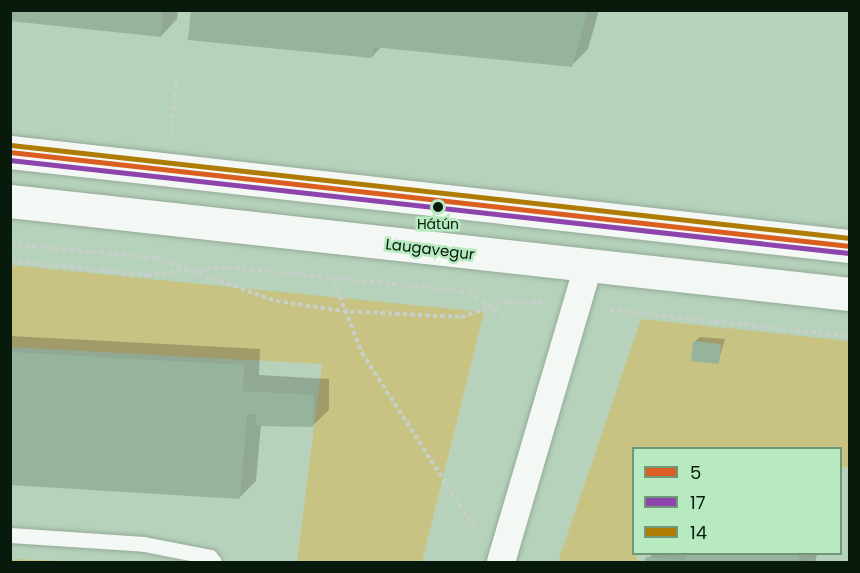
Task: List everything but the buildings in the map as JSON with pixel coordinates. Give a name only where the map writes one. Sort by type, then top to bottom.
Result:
[{"type":"main road","points":[[10,152],[849,246]]},
{"type":"main road","name":"Laugavegur","points":[[10,201],[588,267],[849,294]]},
{"type":"street","points":[[501,562],[588,267]]},
{"type":"lane","points":[[10,535],[144,544],[210,557],[214,562]]},
{"type":"path","points":[[171,137],[177,77]]},
{"type":"path","points":[[10,244],[156,258],[196,270],[276,301],[343,311],[461,317],[508,301],[577,305],[849,336]]},
{"type":"path","points":[[10,261],[147,275],[228,267],[334,282],[469,292],[504,317]]},
{"type":"path","points":[[334,282],[343,311],[362,353],[480,537]]},
{"type":"shaded area","points":[[10,265],[484,312],[422,562],[297,562],[322,364],[11,347]]},
{"type":"shaded area","points":[[641,319],[849,341],[849,467],[842,467],[842,447],[632,447],[632,555],[637,555],[637,562],[558,562]]},
{"type":"shaded area","points":[[11,559],[88,562],[11,562]]},
{"type":"transit line","name":"14","points":[[11,145],[850,238]]},
{"type":"transit line","name":"5","points":[[10,152],[850,246]]},
{"type":"transit line","name":"17","points":[[10,160],[849,253]]},
{"type":"place","name":"Hátún","points":[[438,207]]}]
